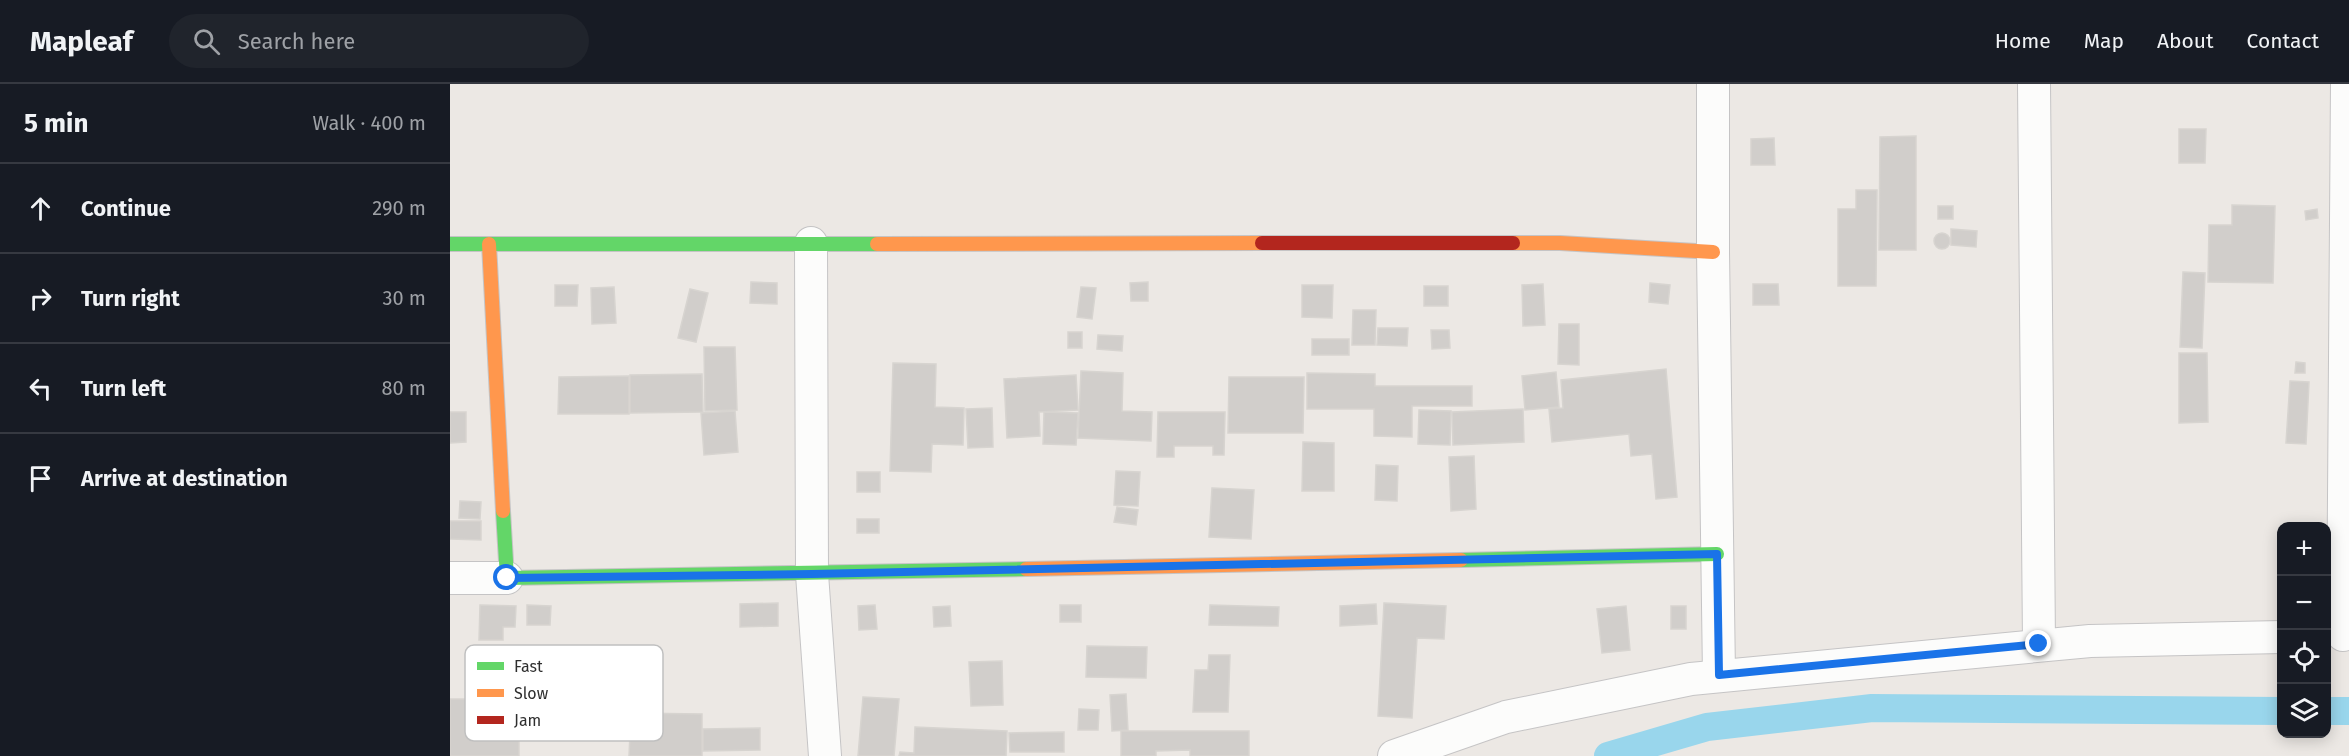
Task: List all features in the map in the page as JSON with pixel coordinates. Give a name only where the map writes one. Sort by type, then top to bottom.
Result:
[{"type":"street","points":[[1713,84],[1719,675]]},
{"type":"street","points":[[2034,84],[2039,644]]},
{"type":"street","points":[[2340,635],[2347,84]]},
{"type":"street","points":[[811,243],[812,574],[825,756]]},
{"type":"street","points":[[450,244],[1560,243],[1713,252]]},
{"type":"street","points":[[489,244],[507,578]]},
{"type":"street","points":[[450,578],[812,574],[1717,554]]},
{"type":"street","points":[[1395,756],[1506,717],[1719,675],[2039,644],[2277,637]]},
{"type":"building","points":[[2179,129],[2206,129],[2205,163],[2179,163]]},
{"type":"building","points":[[1916,136],[1916,250],[1879,250],[1880,137]]},
{"type":"building","points":[[1774,138],[1775,165],[1751,165],[1751,139]]},
{"type":"building","points":[[1856,190],[1877,190],[1876,286],[1838,286],[1838,209],[1856,209]]},
{"type":"building","points":[[2232,205],[2275,206],[2273,283],[2208,282],[2209,225],[2232,225]]},
{"type":"building","points":[[1938,206],[1953,206],[1953,219],[1938,219]]},
{"type":"building","points":[[2317,209],[2318,218],[2306,220],[2305,211]]},
{"type":"building","points":[[1951,229],[1977,231],[1976,247],[1951,245]]},
{"type":"building","points":[[1939,233],[1945,233],[1950,241],[1948,247],[1939,249],[1934,244],[1934,238]]},
{"type":"building","points":[[2183,272],[2205,273],[2202,348],[2180,347]]},
{"type":"building","points":[[751,282],[777,283],[777,304],[750,303]]},
{"type":"building","points":[[1148,282],[1148,301],[1131,301],[1130,283]]},
{"type":"building","points":[[1650,283],[1670,285],[1668,304],[1649,302]]},
{"type":"building","points":[[1543,284],[1545,325],[1523,326],[1522,285]]},
{"type":"building","points":[[1753,284],[1778,284],[1779,305],[1753,305]]},
{"type":"building","points":[[555,285],[578,285],[577,306],[555,306]]},
{"type":"building","points":[[1302,285],[1333,285],[1332,318],[1302,317]]},
{"type":"building","points":[[1424,286],[1448,286],[1448,306],[1424,306]]},
{"type":"building","points":[[614,287],[616,323],[592,324],[591,288]]},
{"type":"building","points":[[1081,287],[1096,288],[1092,319],[1077,317]]},
{"type":"building","points":[[690,289],[708,293],[696,342],[678,338]]},
{"type":"building","points":[[1353,310],[1376,310],[1375,345],[1352,345]]},
{"type":"building","points":[[1559,324],[1579,324],[1579,365],[1558,364]]},
{"type":"building","points":[[1378,328],[1408,328],[1407,346],[1377,345]]},
{"type":"building","points":[[1431,330],[1449,330],[1450,348],[1432,349]]},
{"type":"building","points":[[1068,332],[1082,332],[1082,348],[1068,348]]},
{"type":"building","points":[[1098,335],[1123,336],[1122,351],[1097,349]]},
{"type":"building","points":[[1312,339],[1349,339],[1349,355],[1312,355]]},
{"type":"building","points":[[704,347],[735,347],[737,410],[705,411]]},
{"type":"building","points":[[2179,353],[2207,353],[2208,422],[2179,423]]},
{"type":"building","points":[[2296,362],[2305,363],[2305,373],[2295,373]]},
{"type":"building","points":[[893,363],[936,364],[935,407],[964,408],[963,445],[932,444],[931,472],[890,471]]},
{"type":"building","points":[[1666,369],[1677,497],[1656,499],[1652,454],[1631,456],[1629,434],[1552,442],[1549,409],[1563,408],[1561,380]]},
{"type":"building","points":[[1081,371],[1123,373],[1122,411],[1152,412],[1151,441],[1078,438]]},
{"type":"building","points":[[1556,372],[1559,407],[1525,410],[1522,376]]},
{"type":"building","points":[[1307,373],[1375,374],[1375,386],[1472,386],[1472,406],[1412,406],[1412,437],[1374,436],[1374,409],[1307,409]]},
{"type":"building","points":[[702,374],[703,412],[630,413],[630,375]]},
{"type":"building","points":[[1076,375],[1078,410],[1039,412],[1040,436],[1007,438],[1004,379]]},
{"type":"building","points":[[629,376],[629,414],[558,414],[559,377]]},
{"type":"building","points":[[1229,377],[1304,377],[1303,433],[1228,433]]},
{"type":"building","points":[[2290,381],[2309,382],[2306,444],[2286,443]]},
{"type":"building","points":[[992,408],[993,447],[968,448],[966,409]]},
{"type":"building","points":[[1523,409],[1524,442],[1453,445],[1452,412]]},
{"type":"building","points":[[1419,410],[1451,411],[1450,445],[1418,444]]},
{"type":"building","points":[[735,411],[738,452],[704,455],[701,413]]},
{"type":"building","points":[[450,412],[466,412],[466,442],[450,443]]},
{"type":"building","points":[[1044,412],[1078,413],[1076,445],[1043,444]]},
{"type":"building","points":[[1158,412],[1225,412],[1224,455],[1213,455],[1213,446],[1174,446],[1174,457],[1157,457]]},
{"type":"building","points":[[1303,442],[1334,443],[1334,491],[1302,491]]},
{"type":"building","points":[[1474,456],[1476,509],[1451,511],[1449,457]]},
{"type":"building","points":[[1376,465],[1398,466],[1397,501],[1375,500]]},
{"type":"building","points":[[1116,471],[1140,472],[1138,506],[1114,505]]},
{"type":"building","points":[[857,472],[880,472],[880,492],[857,492]]},
{"type":"building","points":[[1212,488],[1254,490],[1251,539],[1209,537]]},
{"type":"building","points":[[460,501],[481,502],[480,519],[459,518]]},
{"type":"building","points":[[1117,507],[1138,510],[1136,525],[1114,522]]},
{"type":"building","points":[[857,519],[879,519],[879,533],[857,533]]},
{"type":"building","points":[[450,521],[481,521],[481,540],[450,539]]},
{"type":"building","points":[[778,603],[778,626],[740,627],[740,604]]},
{"type":"building","points":[[1384,603],[1446,606],[1444,639],[1417,638],[1412,718],[1378,716]]},
{"type":"building","points":[[1376,604],[1377,624],[1340,626],[1340,606]]},
{"type":"building","points":[[480,605],[516,606],[515,627],[503,627],[503,640],[479,640]]},
{"type":"building","points":[[527,605],[551,606],[550,625],[527,625]]},
{"type":"building","points":[[875,605],[877,629],[859,630],[858,606]]},
{"type":"building","points":[[1060,605],[1081,605],[1081,622],[1060,622]]},
{"type":"building","points":[[1210,605],[1279,607],[1278,626],[1209,625]]},
{"type":"building","points":[[950,606],[951,626],[934,627],[933,607]]},
{"type":"building","points":[[1626,606],[1630,650],[1602,653],[1597,609]]},
{"type":"building","points":[[1671,606],[1686,606],[1686,629],[1671,629]]},
{"type":"building","points":[[1087,646],[1147,647],[1146,678],[1086,677]]},
{"type":"building","points":[[1209,655],[1230,655],[1228,712],[1193,712],[1195,670],[1208,670]]},
{"type":"building","points":[[1002,661],[1003,705],[971,706],[969,662]]},
{"type":"building","points":[[1126,694],[1128,730],[1112,731],[1110,695]]},
{"type":"building","points":[[863,697],[899,699],[894,756],[858,756]]},
{"type":"building","points":[[450,699],[465,699],[465,741],[519,741],[519,756],[450,756]]},
{"type":"building","points":[[1079,709],[1099,710],[1098,730],[1078,730]]},
{"type":"building","points":[[663,713],[702,714],[702,756],[629,756],[630,741],[663,741]]},
{"type":"building","points":[[915,727],[1007,731],[1006,756],[899,756],[900,752],[914,753]]},
{"type":"building","points":[[760,728],[760,750],[703,751],[703,729]]},
{"type":"building","points":[[1121,731],[1249,731],[1249,756],[1190,756],[1190,750],[1156,751],[1156,756],[1121,756]]},
{"type":"building","points":[[1064,732],[1064,752],[1010,752],[1009,733]]},
{"type":"waterway","points":[[1608,756],[1707,727],[1872,708],[2277,711]]},
{"type":"waterway","points":[[2331,711],[2349,711]]},
{"type":"traffic: fast","points":[[450,244],[877,244]]},
{"type":"traffic: fast","points":[[503,511],[507,578],[1026,569]]},
{"type":"traffic: fast","points":[[1461,560],[1717,554]]},
{"type":"traffic: slow","points":[[877,244],[1262,243]]},
{"type":"traffic: slow","points":[[1513,243],[1560,243],[1713,252]]},
{"type":"traffic: slow","points":[[489,244],[503,511]]},
{"type":"traffic: slow","points":[[1026,569],[1461,560]]},
{"type":"traffic: jam","points":[[1262,243],[1513,243]]},
{"type":"route","points":[[507,578],[812,574],[1717,554],[1719,675],[2039,644]]}]
